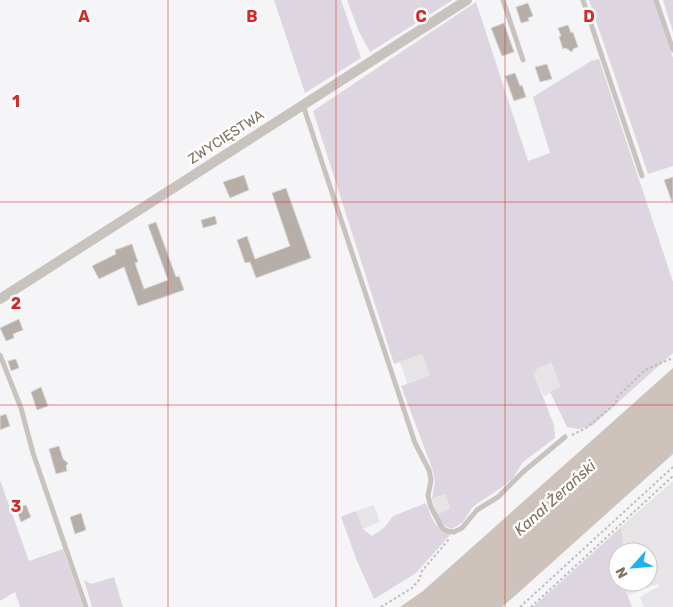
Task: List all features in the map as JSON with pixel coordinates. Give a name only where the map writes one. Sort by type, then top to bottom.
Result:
[{"type":"street","name":"ZWYCIĘSTWA","points":[[0,298],[467,0]]},
{"type":"lane","points":[[503,0],[523,60]]},
{"type":"lane","points":[[584,0],[642,176]]},
{"type":"lane","points":[[656,0],[673,50]]},
{"type":"lane","points":[[303,104],[415,443],[430,470],[432,480],[428,496],[430,508],[442,528],[454,532],[462,528],[477,510],[498,497],[523,472],[565,436]]},
{"type":"lane","points":[[0,355],[21,408],[33,453],[86,607]]},
{"type":"path","points":[[565,436],[573,435],[596,421],[615,404],[618,396],[645,370],[673,358]]},
{"type":"path","points":[[520,607],[673,467]]},
{"type":"path","points":[[530,607],[673,476]]},
{"type":"path","points":[[381,607],[412,588],[419,580],[422,571],[454,532]]},
{"type":"shaded area","points":[[274,0],[341,0],[361,58],[305,93]]},
{"type":"shaded area","points":[[347,0],[453,0],[370,52],[359,32]]},
{"type":"shaded area","points":[[589,0],[654,0],[673,58],[673,166],[648,174]]},
{"type":"shaded area","points":[[663,0],[673,0],[673,32]]},
{"type":"shaded area","points":[[476,2],[528,161],[550,153],[533,97],[591,61],[599,59],[673,282],[673,353],[592,426],[579,429],[567,427],[550,392],[561,387],[551,363],[538,368],[534,374],[554,425],[555,438],[523,462],[513,478],[472,508],[463,522],[452,529],[443,525],[437,515],[450,508],[445,494],[432,499],[435,482],[432,468],[401,386],[430,375],[422,354],[394,364],[313,111]]},
{"type":"shaded area","points":[[422,354],[430,375],[407,383],[400,362]]},
{"type":"shaded area","points":[[550,363],[562,387],[544,396],[534,374],[538,368]]},
{"type":"shaded area","points":[[0,480],[29,561],[63,549],[83,607],[20,607],[15,592],[0,601]]},
{"type":"shaded area","points":[[673,481],[673,607],[644,607],[640,597],[649,592],[658,592],[658,587],[660,586],[658,585],[658,542],[623,542],[621,527]]},
{"type":"shaded area","points":[[445,494],[450,509],[437,515],[432,499]]},
{"type":"shaded area","points":[[426,503],[437,526],[451,534],[416,573],[374,599],[357,561],[341,517],[356,511],[363,529],[372,536],[384,528],[393,516]]},
{"type":"shaded area","points":[[374,505],[380,522],[363,529],[356,511]]},
{"type":"shaded area","points":[[621,527],[623,542],[608,542],[608,592],[626,592],[632,607],[533,607]]},
{"type":"shaded area","points":[[114,577],[123,607],[92,607],[84,580],[91,584]]},
{"type":"water","name":"Kanał Żerański","points":[[673,368],[673,454],[517,594],[502,607],[400,607],[423,591]]},
{"type":"building","points":[[528,3],[533,16],[528,18],[529,21],[521,23],[516,7]]},
{"type":"building","points":[[504,23],[514,52],[502,56],[491,28]]},
{"type":"building","points":[[568,25],[571,33],[573,32],[578,47],[573,49],[572,52],[566,48],[563,49],[559,37],[561,36],[558,28]]},
{"type":"building","points":[[547,64],[552,79],[540,82],[535,67]]},
{"type":"building","points":[[515,73],[526,97],[514,101],[505,76]]},
{"type":"building","points":[[244,175],[249,190],[230,198],[223,182]]},
{"type":"building","points":[[673,177],[673,201],[672,202],[664,180]]},
{"type":"building","points":[[286,188],[311,258],[256,278],[250,262],[245,263],[237,240],[247,236],[255,259],[290,246],[272,193]]},
{"type":"building","points":[[215,216],[217,224],[203,228],[201,220]]},
{"type":"building","points":[[156,222],[176,277],[179,276],[184,290],[138,306],[124,267],[99,279],[92,266],[116,254],[115,250],[132,244],[138,262],[135,263],[144,289],[168,280],[148,225]]},
{"type":"building","points":[[19,319],[23,330],[13,334],[14,338],[6,341],[0,328]]},
{"type":"building","points":[[16,359],[19,368],[11,371],[8,361]]},
{"type":"building","points":[[41,387],[48,406],[37,410],[31,392]]},
{"type":"building","points":[[6,414],[10,426],[0,430],[0,416]]},
{"type":"building","points":[[59,446],[63,459],[68,463],[66,466],[67,471],[56,474],[49,449]]},
{"type":"building","points":[[26,505],[31,517],[21,522],[16,508]]},
{"type":"building","points":[[81,513],[86,530],[75,534],[70,517]]}]
